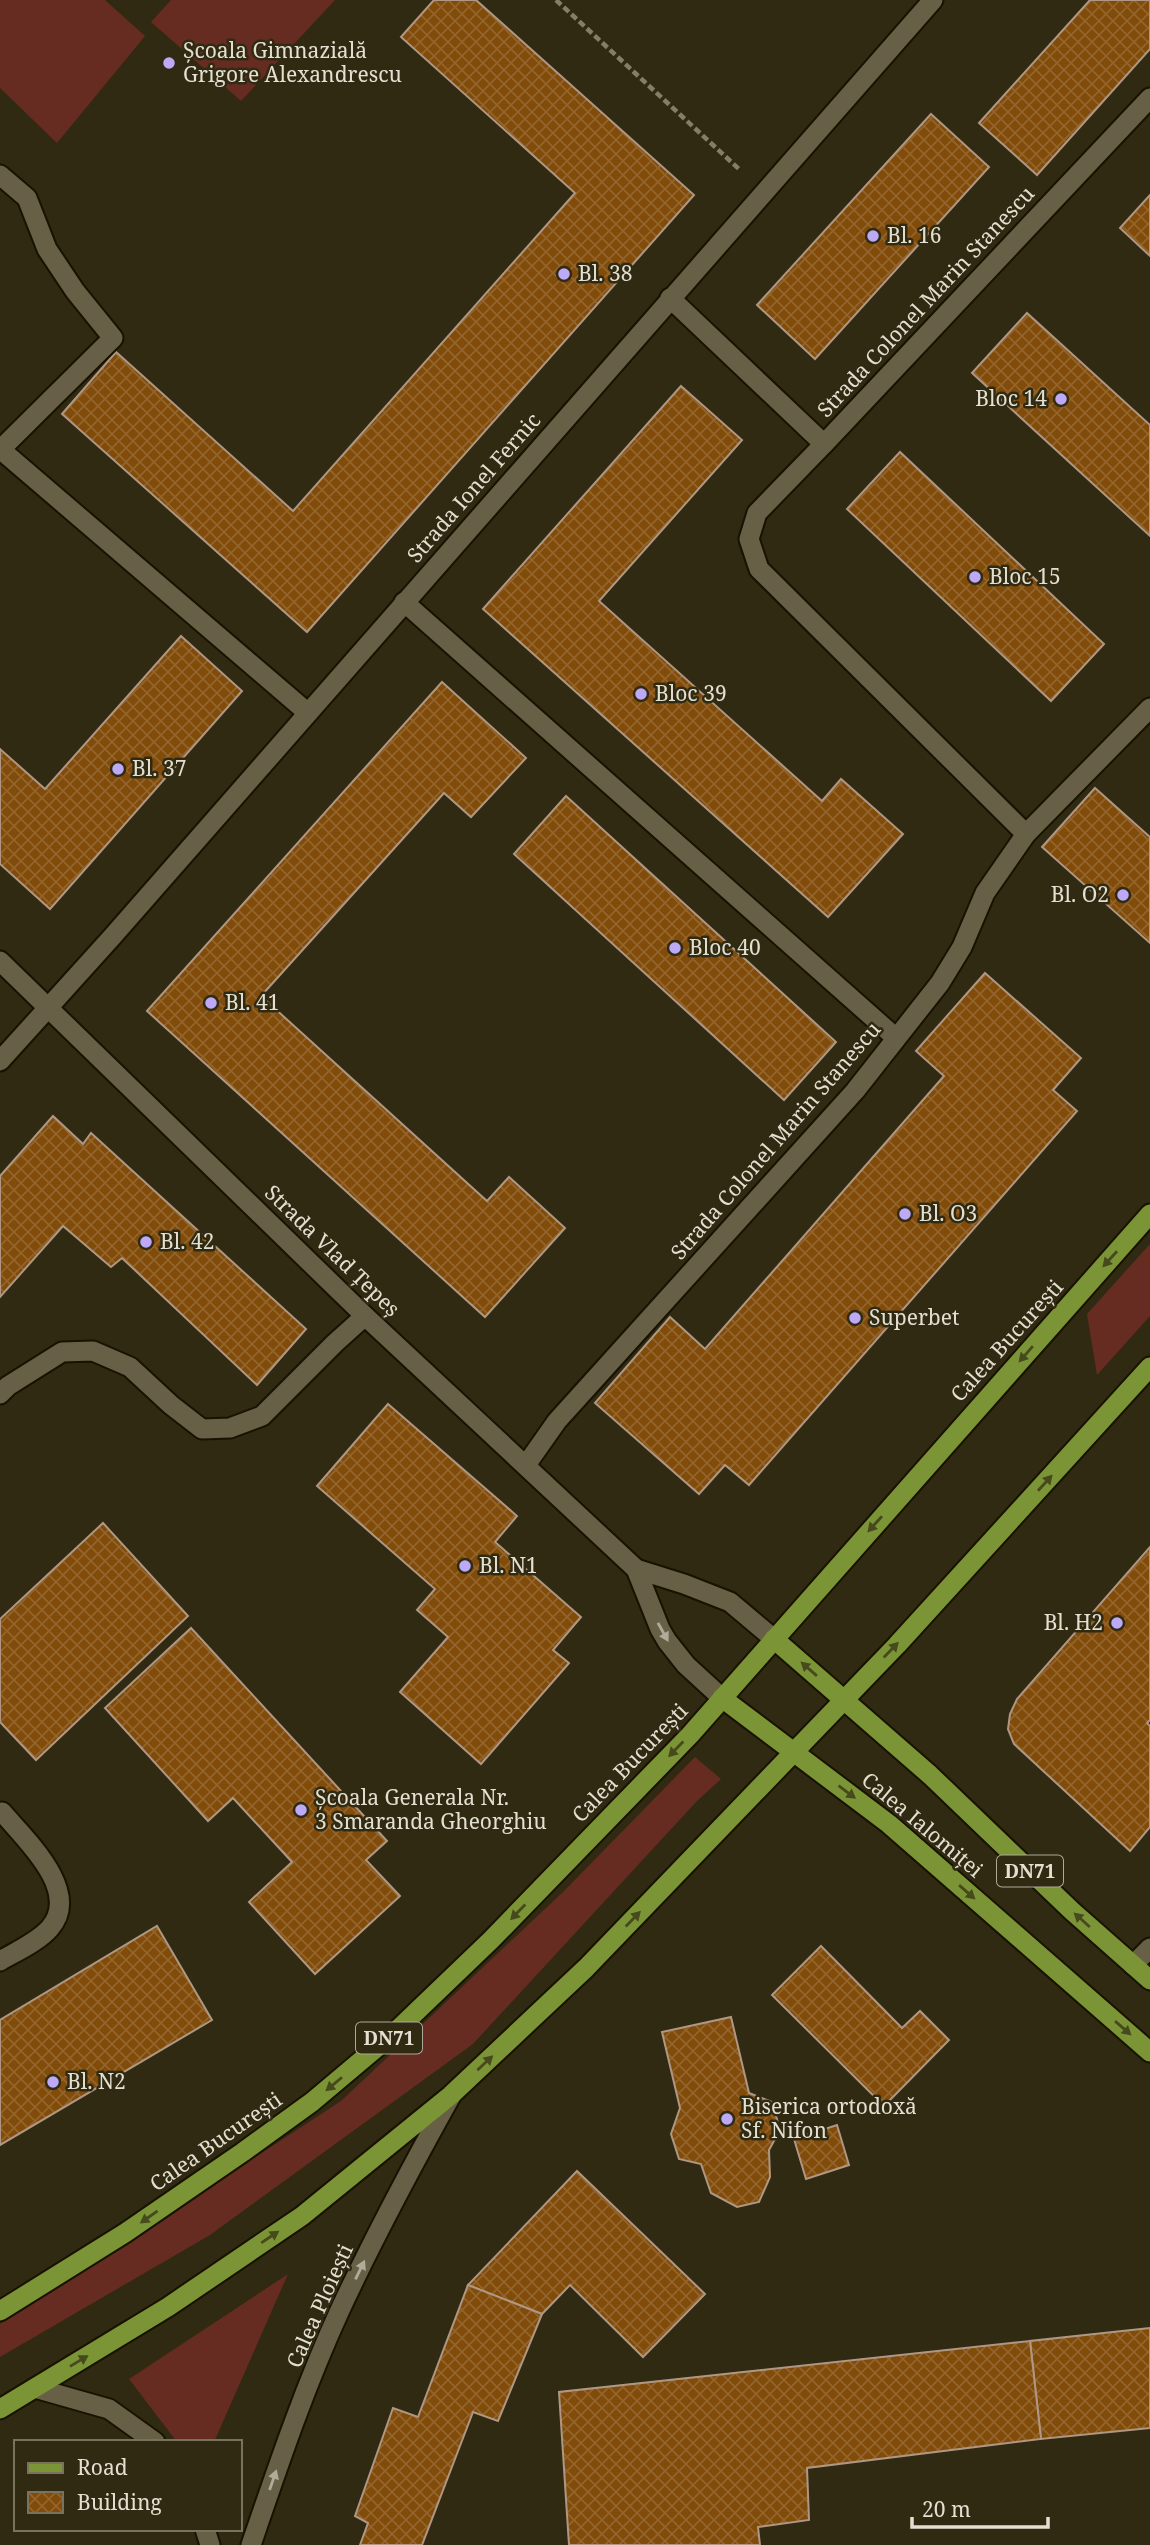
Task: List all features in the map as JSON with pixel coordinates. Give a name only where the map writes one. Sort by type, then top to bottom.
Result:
[{"type":"main road","name":"Calea București","points":[[0,2311],[125,2233],[243,2152],[312,2102],[394,2033],[491,1940],[690,1735],[1150,1214]]},
{"type":"main road","points":[[0,2409],[168,2307],[302,2216],[451,2095],[586,1968],[964,1572],[1150,1367]]},
{"type":"main road","name":"Calea Ialomiței","points":[[774,1639],[930,1776],[1150,1980]]},
{"type":"main road","name":"Calea Ialomiței","points":[[722,1698],[898,1831],[1150,2052]]},
{"type":"street","name":"Strada Ionel Fernic","points":[[0,1061],[50,1008],[933,0]]},
{"type":"street","name":"Strada Colonel Marin Stanescu","points":[[670,298],[824,444],[1150,98]]},
{"type":"street","points":[[0,174],[27,198],[47,249],[75,291],[113,338],[0,450],[308,713]]},
{"type":"street","points":[[824,444],[757,513],[749,539],[760,569],[1026,834]]},
{"type":"street","points":[[404,603],[896,1038]]},
{"type":"street","name":"Strada Colonel Marin Stanescu","points":[[526,1465],[557,1421],[855,1091],[940,983],[962,947],[985,894],[1026,834],[1150,708]]},
{"type":"street","name":"Strada Vlad Țepeș","points":[[0,961],[365,1316],[636,1569],[667,1641],[686,1665],[722,1698]]},
{"type":"street","points":[[0,1394],[8,1386],[62,1352],[93,1351],[130,1367],[170,1405],[202,1429],[230,1428],[262,1416],[365,1316]]},
{"type":"street","name":"Strada Vlad Țepeș","points":[[636,1569],[730,1602],[774,1639]]},
{"type":"street","points":[[0,1961],[49,1930],[60,1914],[58,1889],[41,1858],[2,1812]]},
{"type":"street","points":[[1133,1965],[1150,1948]]},
{"type":"street","name":"Calea Ploiești","points":[[251,2545],[290,2430],[340,2311],[451,2095]]},
{"type":"street","points":[[35,2388],[109,2409],[152,2440]]},
{"type":"path","points":[[556,0],[763,192]]},
{"type":"shaded area","points":[[0,0],[105,0],[145,36],[57,143],[0,88]]},
{"type":"shaded area","points":[[171,0],[335,0],[241,101],[151,22]]},
{"type":"shaded area","points":[[1150,1244],[1150,1316],[1097,1375],[1087,1314]]},
{"type":"shaded area","points":[[695,1757],[721,1779],[697,1801],[473,2044],[210,2235],[0,2357],[0,2324],[341,2101],[564,1891]]},
{"type":"shaded area","points":[[288,2274],[215,2440],[175,2440],[129,2379]]},
{"type":"building","name":"Bl. 38","points":[[434,0],[476,0],[694,195],[307,632],[62,414],[116,352],[293,511],[575,193],[401,37]]},
{"type":"building","points":[[1090,0],[1150,0],[1150,49],[1037,175],[979,123]]},
{"type":"building","name":"Bl. 16","points":[[931,114],[989,167],[815,359],[757,305]]},
{"type":"building","points":[[1150,195],[1150,256],[1120,228]]},
{"type":"building","name":"Bloc 14","points":[[1027,313],[1150,425],[1150,536],[972,373]]},
{"type":"building","name":"Bloc 39","points":[[681,386],[742,440],[599,601],[822,801],[841,779],[903,834],[828,917],[483,609]]},
{"type":"building","name":"Bloc 15","points":[[900,452],[1104,644],[1051,701],[847,509]]},
{"type":"building","name":"Bl. 37","points":[[181,636],[242,691],[50,909],[0,864],[0,749],[45,789]]},
{"type":"building","name":"Bl. 41","points":[[442,682],[526,758],[471,817],[444,793],[261,996],[487,1201],[509,1177],[565,1228],[485,1317],[147,1011]]},
{"type":"building","name":"Bl. O2","points":[[1095,788],[1150,837],[1150,943],[1042,847]]},
{"type":"building","name":"Bloc 40","points":[[566,796],[836,1042],[784,1100],[514,854]]},
{"type":"building","name":"Bl. O3","points":[[985,973],[1081,1058],[1053,1090],[1077,1111],[749,1485],[725,1465],[699,1494],[595,1403],[670,1317],[705,1349],[944,1076],[916,1051]]},
{"type":"building","name":"Bl. 42","points":[[53,1116],[83,1144],[91,1133],[306,1329],[257,1385],[122,1258],[111,1267],[63,1226],[0,1297],[0,1176]]},
{"type":"building","name":"Bl. N1","points":[[388,1404],[517,1516],[495,1542],[581,1617],[553,1650],[569,1663],[481,1764],[400,1692],[448,1637],[417,1610],[435,1589],[317,1486]]},
{"type":"building","points":[[103,1523],[188,1616],[36,1760],[0,1722],[0,1619]]},
{"type":"building","name":"Bl. H2","points":[[1150,1547],[1150,1720],[1147,1723],[1150,1726],[1150,1827],[1130,1851],[1014,1744],[1008,1729],[1010,1714],[1017,1699]]},
{"type":"building","name":"Școala Generala Nr. 3 Smaranda Gheorghiu","points":[[191,1628],[387,1841],[366,1860],[400,1896],[315,1974],[249,1902],[292,1862],[233,1798],[208,1821],[105,1708]]},
{"type":"building","name":"Bl. N2","points":[[157,1926],[212,2020],[0,2145],[0,2020]]},
{"type":"building","points":[[821,1946],[902,2028],[920,2011],[949,2040],[884,2106],[772,1995]]},
{"type":"building","name":"Biserica ortodoxă Sf. Nifon","points":[[731,2017],[749,2093],[772,2102],[780,2130],[769,2150],[770,2177],[759,2202],[737,2207],[711,2193],[701,2164],[679,2159],[671,2134],[680,2108],[662,2032]]},
{"type":"building","points":[[837,2125],[849,2165],[806,2179],[794,2139]]},
{"type":"building","points":[[577,2171],[705,2294],[643,2357],[570,2285],[542,2314],[468,2285]]},
{"type":"building","points":[[468,2285],[542,2314],[498,2421],[473,2412],[422,2545],[360,2545],[368,2523],[355,2516],[393,2408],[418,2417]]},
{"type":"building","points":[[1150,2328],[1150,2428],[1041,2439],[1030,2341]]},
{"type":"building","points":[[1030,2341],[1041,2439],[807,2468],[809,2520],[758,2527],[760,2545],[569,2545],[559,2392]]},
{"type":"place","name":"Școala Gimnazială Grigore Alexandrescu","points":[[169,63]]},
{"type":"place","name":"Bl. 16","points":[[873,236]]},
{"type":"place","name":"Bl. 38","points":[[564,274]]},
{"type":"place","name":"Bloc 14","points":[[1061,399]]},
{"type":"place","name":"Bloc 15","points":[[975,577]]},
{"type":"place","name":"Bloc 39","points":[[641,694]]},
{"type":"place","name":"Bl. 37","points":[[118,769]]},
{"type":"place","name":"Bl. O2","points":[[1123,895]]},
{"type":"place","name":"Bloc 40","points":[[675,948]]},
{"type":"place","name":"Bl. 41","points":[[211,1003]]},
{"type":"place","name":"Bl. O3","points":[[905,1214]]},
{"type":"place","name":"Bl. 42","points":[[146,1242]]},
{"type":"place","name":"Superbet","points":[[855,1318]]},
{"type":"place","name":"Bl. N1","points":[[465,1566]]},
{"type":"place","name":"Bl. H2","points":[[1117,1623]]},
{"type":"place","name":"Școala Generala Nr. 3 Smaranda Gheorghiu","points":[[301,1810]]},
{"type":"place","name":"Bl. N2","points":[[53,2082]]},
{"type":"place","name":"Biserica ortodoxă Sf. Nifon","points":[[727,2119]]}]
